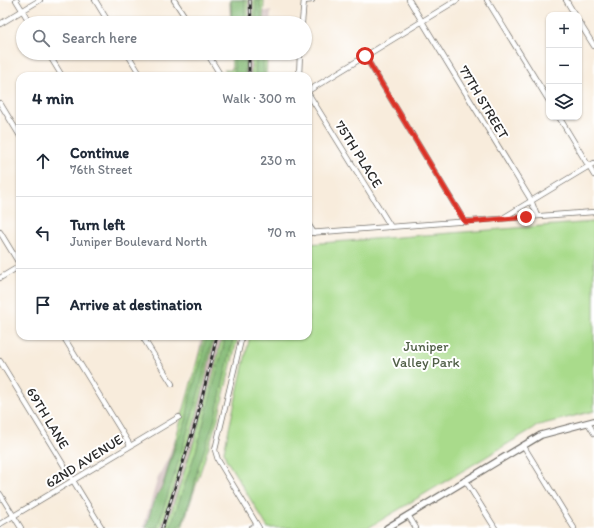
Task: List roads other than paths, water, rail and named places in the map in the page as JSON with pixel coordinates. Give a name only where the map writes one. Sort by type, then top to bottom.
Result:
[{"type":"street","points":[[16,0],[25,16]]},
{"type":"street","points":[[0,24],[40,0]]},
{"type":"street","points":[[95,0],[105,16]]},
{"type":"street","points":[[174,0],[184,16]]},
{"type":"street","points":[[303,16],[304,0],[312,0]]},
{"type":"street","name":"77TH STREET","points":[[409,0],[531,200],[537,216]]},
{"type":"street","points":[[312,89],[457,0]]},
{"type":"street","points":[[487,0],[546,96]]},
{"type":"street","points":[[566,0],[573,12]]},
{"type":"street","points":[[582,27],[594,46]]},
{"type":"street","points":[[365,56],[465,222]]},
{"type":"street","points":[[52,60],[60,72]]},
{"type":"street","points":[[131,60],[139,72]]},
{"type":"street","points":[[211,60],[219,72]]},
{"type":"street","points":[[299,72],[300,60]]},
{"type":"street","name":"75TH PLACE","points":[[312,99],[391,227]]},
{"type":"street","points":[[0,103],[16,129]]},
{"type":"street","points":[[561,120],[594,175]]},
{"type":"street","points":[[502,219],[594,163]]},
{"type":"street","points":[[312,230],[314,233],[594,212]]},
{"type":"street","points":[[0,232],[16,259]]},
{"type":"street","points":[[0,278],[16,268]]},
{"type":"street","points":[[65,340],[130,445]]},
{"type":"street","points":[[144,340],[172,384]]},
{"type":"street","points":[[241,340],[216,445],[216,455],[258,526],[251,528]]},
{"type":"street","name":"69TH LANE","points":[[0,361],[102,528]]},
{"type":"street","name":"62ND AVENUE","points":[[0,524],[179,417]]},
{"type":"street","points":[[387,528],[541,435],[594,421]]},
{"type":"street","points":[[588,423],[594,433]]},
{"type":"street","points":[[523,445],[574,528]]},
{"type":"street","points":[[466,480],[495,528]]},
{"type":"street","points":[[0,494],[21,528]]},
{"type":"street","points":[[408,515],[416,528]]},
{"type":"railway","points":[[250,0],[251,16]]},
{"type":"railway","points":[[249,60],[249,72]]},
{"type":"railway","points":[[162,528],[196,422],[216,340]]},
{"type":"park label","name":"Juniper Valley Park","points":[[426,354]]}]
